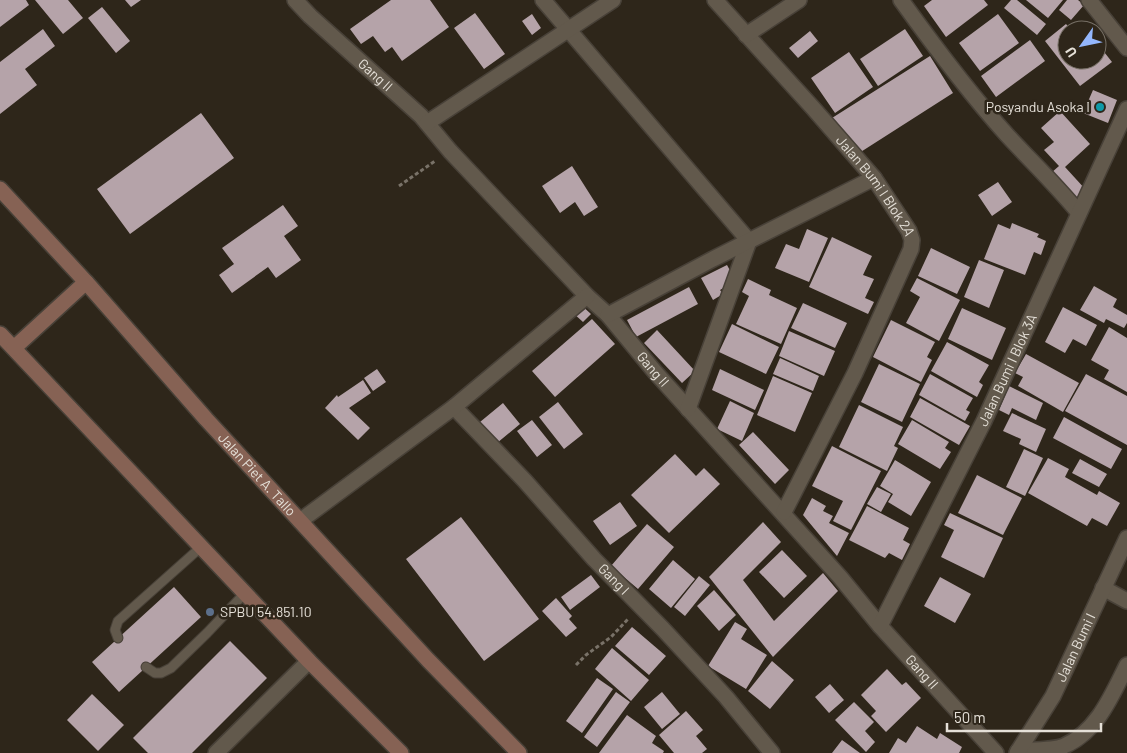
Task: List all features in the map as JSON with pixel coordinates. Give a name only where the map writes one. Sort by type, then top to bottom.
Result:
[{"type":"main road","name":"Jalan Piet A. Tallo","points":[[0,189],[86,282],[206,419],[428,660],[519,753]]},
{"type":"main road","points":[[14,348],[86,282]]},
{"type":"main road","points":[[0,334],[309,661],[401,753]]},
{"type":"street","name":"Gang II","points":[[295,0],[317,23],[427,123],[450,151],[587,296],[608,315],[655,372],[784,512],[840,576],[880,626],[996,753]]},
{"type":"street","points":[[543,0],[749,241]]},
{"type":"street","points":[[427,123],[613,0]]},
{"type":"street","name":"Jalan Bumi I Blok 2A","points":[[715,0],[814,108],[874,178],[909,231],[912,240],[911,250],[855,373],[784,512]]},
{"type":"street","points":[[746,35],[799,0]]},
{"type":"street","points":[[901,0],[933,44],[1006,134],[1059,188],[1079,213]]},
{"type":"street","points":[[1089,0],[1127,48]]},
{"type":"street","name":"Jalan Bumi I Blok 3A","points":[[880,626],[984,421],[1127,109]]},
{"type":"street","points":[[608,315],[874,178]]},
{"type":"street","points":[[688,409],[749,241]]},
{"type":"street","points":[[300,521],[454,407],[587,296]]},
{"type":"street","name":"Gang I","points":[[454,407],[726,697],[772,753]]},
{"type":"street","name":"Jalan Bumi I","points":[[1018,752],[1053,696],[1103,588],[1125,548]]},
{"type":"street","points":[[1103,588],[1127,601]]},
{"type":"street","points":[[216,753],[309,661]]},
{"type":"street","points":[[1018,752],[1064,746],[1089,730],[1112,697],[1127,665]]},
{"type":"lane","points":[[118,638],[115,630],[118,620],[201,547]]},
{"type":"lane","points":[[146,667],[155,673],[161,673],[171,668],[207,634],[245,593]]},
{"type":"path","points":[[399,186],[450,151]]},
{"type":"path","points":[[576,665],[586,654],[611,638],[639,606]]},
{"type":"building","points":[[0,0],[26,0],[29,5],[0,27]]},
{"type":"building","points":[[35,0],[68,0],[83,18],[63,34]]},
{"type":"building","points":[[125,0],[141,0],[131,7]]},
{"type":"building","points":[[391,0],[430,0],[449,27],[402,61],[392,47],[385,52],[373,36],[361,44],[350,29]]},
{"type":"building","points":[[932,0],[984,0],[988,5],[946,37],[924,6]]},
{"type":"building","points":[[1011,0],[1017,0],[1046,24],[1037,35],[1004,8]]},
{"type":"building","points":[[1026,0],[1063,0],[1048,18]]},
{"type":"building","points":[[1067,0],[1078,0],[1084,5],[1071,20],[1059,10]]},
{"type":"building","points":[[102,7],[130,41],[116,53],[88,18]]},
{"type":"building","points":[[475,13],[505,54],[484,69],[454,28]]},
{"type":"building","points":[[532,14],[541,28],[532,35],[522,21]]},
{"type":"building","points":[[998,14],[1019,43],[980,71],[959,43]]},
{"type":"building","points":[[43,29],[55,46],[25,69],[37,85],[0,114],[0,62]]},
{"type":"building","points":[[905,29],[923,56],[878,86],[860,59]]},
{"type":"building","points":[[810,31],[818,41],[798,58],[789,48]]},
{"type":"building","points":[[1057,31],[1057,56],[1045,41]]},
{"type":"building","points":[[1030,40],[1045,61],[996,97],[981,76]]},
{"type":"building","points":[[849,52],[873,87],[835,113],[811,78]]},
{"type":"building","points":[[930,56],[953,93],[856,155],[832,118]]},
{"type":"building","points":[[1107,56],[1112,62],[1107,66]]},
{"type":"building","points":[[1068,70],[1101,70],[1080,86]]},
{"type":"building","name":"Posyandu Asoka I","points":[[1093,90],[1117,100],[1108,123],[1083,113]]},
{"type":"building","points":[[1060,111],[1090,144],[1065,167],[1086,190],[1075,199],[1051,173],[1059,166],[1044,150],[1054,142],[1041,128]]},
{"type":"building","points":[[201,113],[234,158],[130,234],[97,189]]},
{"type":"building","points":[[572,166],[598,207],[584,216],[575,202],[560,213],[542,186]]},
{"type":"building","points":[[998,182],[1012,202],[992,216],[978,195]]},
{"type":"building","points":[[283,205],[298,226],[284,236],[301,260],[276,278],[268,267],[232,293],[219,275],[234,264],[222,248]]},
{"type":"building","points":[[1012,223],[1039,234],[1037,237],[1046,241],[1041,255],[1034,252],[1025,275],[984,259],[998,224],[1010,229]]},
{"type":"building","points":[[807,229],[828,238],[809,282],[775,268],[786,244],[799,249]]},
{"type":"building","points":[[832,237],[872,256],[863,275],[874,279],[865,298],[874,302],[868,314],[809,287]]},
{"type":"building","points":[[931,248],[970,267],[957,294],[918,276]]},
{"type":"building","points":[[979,260],[1004,270],[989,308],[964,297]]},
{"type":"building","points":[[727,265],[733,276],[732,283],[720,290],[723,294],[713,300],[701,278]]},
{"type":"building","points":[[917,278],[960,300],[939,341],[906,323],[920,297],[910,291]]},
{"type":"building","points":[[748,279],[771,290],[769,295],[797,308],[781,344],[736,324],[749,296],[742,292]]},
{"type":"building","points":[[1094,286],[1117,299],[1113,307],[1127,315],[1127,323],[1124,328],[1106,319],[1104,323],[1080,310]]},
{"type":"building","points":[[689,287],[698,304],[636,337],[627,320]]},
{"type":"building","points":[[803,303],[847,323],[835,348],[791,328]]},
{"type":"building","points":[[580,304],[591,314],[583,322],[572,312]]},
{"type":"building","points":[[1063,307],[1097,325],[1086,346],[1073,339],[1065,353],[1045,342]]},
{"type":"building","points":[[962,308],[1006,328],[992,360],[948,339]]},
{"type":"building","points":[[592,319],[615,344],[555,397],[532,371]]},
{"type":"building","points":[[891,320],[935,342],[927,357],[932,360],[921,382],[873,357]]},
{"type":"building","points":[[732,324],[779,347],[766,374],[719,352]]},
{"type":"building","points":[[1109,327],[1127,338],[1127,392],[1104,379],[1109,370],[1091,360]]},
{"type":"building","points":[[657,330],[695,371],[682,383],[644,343]]},
{"type":"building","points":[[789,331],[835,351],[824,376],[779,356]]},
{"type":"building","points":[[947,342],[989,365],[979,382],[983,385],[977,397],[931,371]]},
{"type":"building","points":[[1026,354],[1079,383],[1063,412],[1018,386],[1023,377],[1015,373]]},
{"type":"building","points":[[780,358],[819,376],[813,391],[773,374]]},
{"type":"building","points":[[879,364],[920,384],[902,422],[861,402]]},
{"type":"building","points":[[377,369],[386,382],[373,391],[364,378]]},
{"type":"building","points":[[720,369],[764,390],[755,410],[712,390]]},
{"type":"building","points":[[930,374],[973,398],[966,410],[970,412],[965,421],[919,395]]},
{"type":"building","points":[[1086,374],[1127,396],[1127,445],[1065,411]]},
{"type":"building","points":[[773,376],[812,393],[795,432],[757,415]]},
{"type":"building","points":[[363,380],[371,393],[349,408],[370,428],[358,440],[325,408],[337,395],[338,397]]},
{"type":"building","points":[[1009,386],[1043,403],[1036,420],[1012,408],[1009,415],[999,410]]},
{"type":"building","points":[[920,398],[970,426],[959,445],[910,417]]},
{"type":"building","points":[[730,401],[754,413],[742,441],[717,429]]},
{"type":"building","points":[[558,402],[583,434],[564,449],[539,417]]},
{"type":"building","points":[[503,403],[520,424],[497,443],[480,422]]},
{"type":"building","points":[[859,405],[903,427],[894,446],[898,448],[887,471],[839,447]]},
{"type":"building","points":[[1012,413],[1046,429],[1036,452],[1019,444],[1021,439],[1003,431]]},
{"type":"building","points":[[1064,417],[1122,449],[1111,469],[1053,438]]},
{"type":"building","points":[[532,420],[552,445],[537,457],[517,431]]},
{"type":"building","points":[[912,420],[949,442],[945,448],[951,452],[940,469],[898,444]]},
{"type":"building","points":[[753,432],[789,470],[775,484],[739,445]]},
{"type":"building","points":[[832,446],[881,471],[851,530],[833,521],[843,501],[812,486]]},
{"type":"building","points":[[1024,449],[1043,458],[1025,496],[1006,487]]},
{"type":"building","points":[[675,454],[696,476],[704,468],[720,484],[669,533],[631,495]]},
{"type":"building","points":[[1048,458],[1069,469],[1065,477],[1097,495],[1099,491],[1120,503],[1107,526],[1092,518],[1087,526],[1028,493]]},
{"type":"building","points":[[1080,459],[1107,474],[1099,487],[1072,473]]},
{"type":"building","points":[[895,460],[931,482],[911,516],[888,502],[893,494],[880,486]]},
{"type":"building","points":[[977,475],[1022,498],[1003,535],[958,513]]},
{"type":"building","points":[[877,487],[891,494],[881,512],[867,504]]},
{"type":"building","points":[[812,498],[826,506],[823,511],[833,516],[829,523],[849,533],[837,556],[803,515]]},
{"type":"building","points":[[620,502],[637,526],[610,545],[593,521]]},
{"type":"building","points":[[867,506],[909,528],[903,540],[910,544],[902,560],[889,553],[885,558],[849,540]]},
{"type":"building","points":[[950,513],[1003,538],[984,578],[941,557],[954,530],[944,525]]},
{"type":"building","points":[[461,517],[539,619],[484,661],[406,559]]},
{"type":"building","points":[[763,522],[781,542],[743,580],[774,621],[823,573],[838,591],[773,657],[709,577]]},
{"type":"building","points":[[647,524],[674,547],[638,589],[611,566]]},
{"type":"building","points":[[782,550],[807,576],[784,598],[759,572]]},
{"type":"building","points":[[673,560],[695,579],[671,608],[649,589]]},
{"type":"building","points":[[591,575],[600,587],[570,610],[561,597]]},
{"type":"building","points":[[699,576],[710,585],[685,616],[674,607]]},
{"type":"building","points":[[940,577],[971,594],[955,623],[924,606]]},
{"type":"building","points":[[174,587],[201,617],[119,692],[92,662]]},
{"type":"building","points":[[714,590],[736,615],[719,631],[697,606]]},
{"type":"building","points":[[556,598],[572,616],[569,619],[577,628],[566,637],[542,611]]},
{"type":"building","points":[[735,622],[747,629],[741,639],[767,655],[746,689],[708,666]]},
{"type":"building","points":[[632,627],[666,656],[649,675],[615,646]]},
{"type":"building","points":[[230,641],[267,678],[192,753],[148,753],[133,738]]},
{"type":"building","points":[[612,648],[649,680],[631,701],[595,669]]},
{"type":"building","points":[[772,661],[794,680],[770,709],[748,691]]},
{"type":"building","points":[[887,669],[902,685],[906,682],[921,698],[886,732],[871,716],[876,711],[861,695]]},
{"type":"building","points":[[597,678],[613,689],[582,733],[566,721]]},
{"type":"building","points":[[830,684],[844,700],[829,713],[815,697]]},
{"type":"building","points":[[616,692],[630,702],[597,747],[584,737]]},
{"type":"building","points":[[662,692],[680,714],[662,729],[644,707]]},
{"type":"building","points":[[92,694],[124,725],[98,751],[67,720]]},
{"type":"building","points":[[854,702],[874,722],[865,731],[875,742],[866,752],[835,720]]},
{"type":"building","points":[[686,711],[703,730],[696,736],[707,749],[702,753],[674,753],[659,735]]},
{"type":"building","points":[[627,715],[656,736],[652,743],[664,751],[663,753],[599,753]]},
{"type":"building","points":[[917,726],[937,739],[940,733],[962,747],[959,753],[889,753],[898,738],[906,743]]},
{"type":"building","points":[[842,740],[860,753],[832,753]]},
{"type":"place","name":"Posyandu Asoka I","points":[[1100,107]]},
{"type":"place","name":"SPBU 54.851.10","points":[[210,612]]}]
